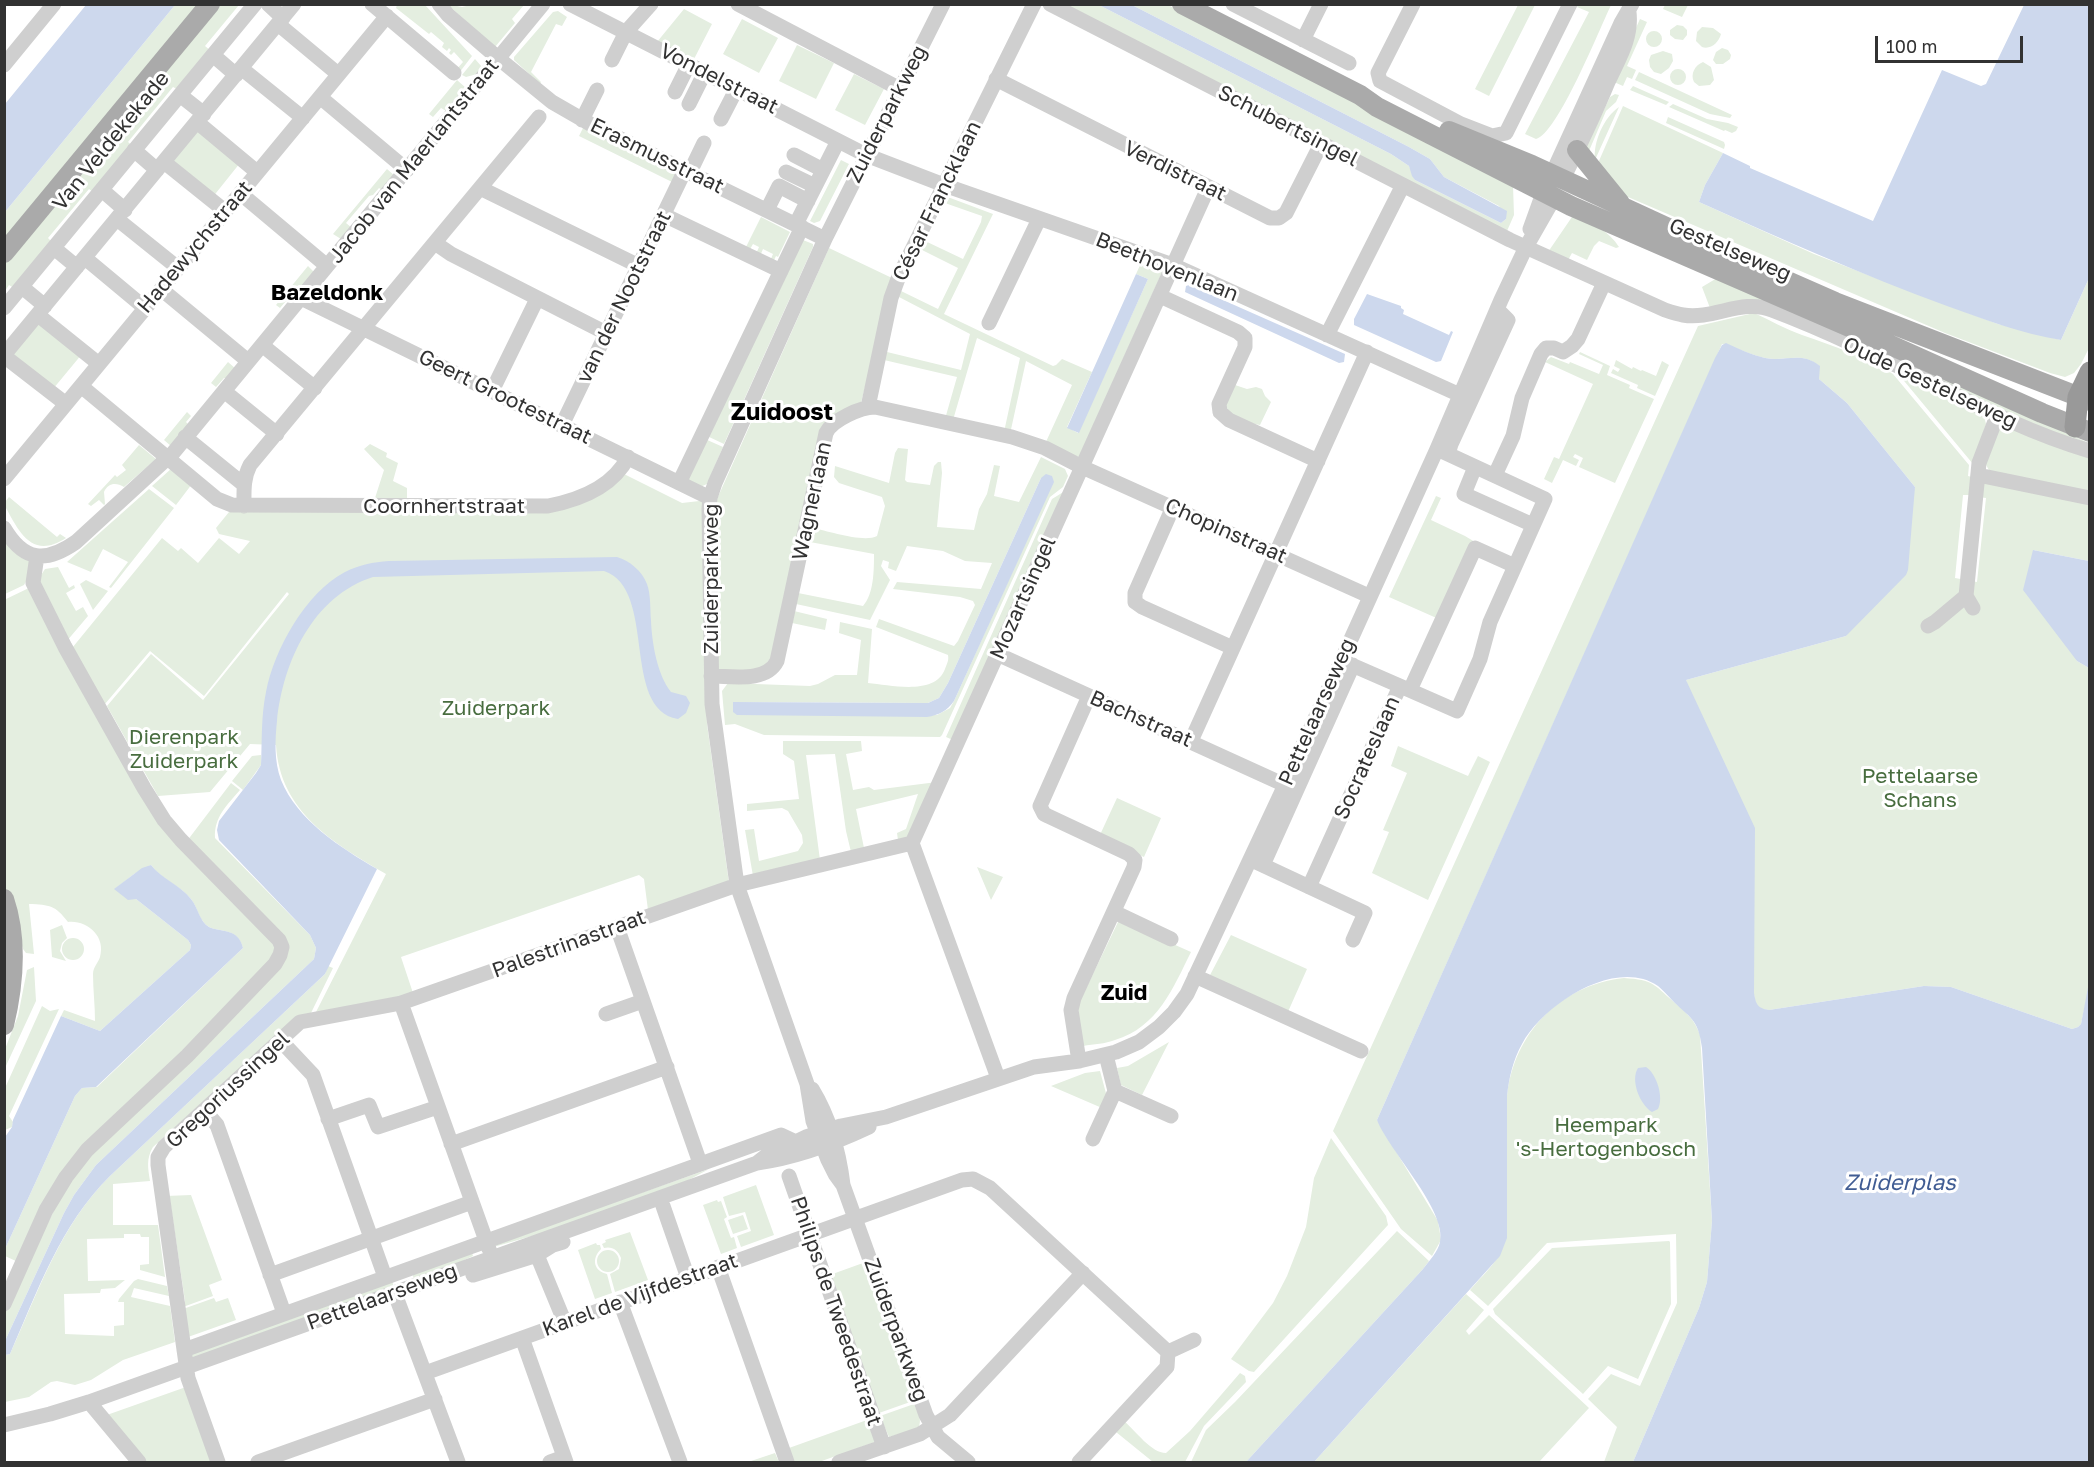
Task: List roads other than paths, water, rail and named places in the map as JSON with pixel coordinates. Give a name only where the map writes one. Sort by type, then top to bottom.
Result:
[{"type":"highway","points":[[2082,429],[2090,372]]},
{"type":"main road","name":"Van Veldekekade","points":[[4,253],[210,4]]},
{"type":"main road","name":"Gestelseweg","points":[[1182,4],[1549,195],[2036,411],[2082,429]]},
{"type":"main road","name":"Gestelseweg","points":[[1360,95],[1380,101],[1410,116],[1558,177],[1835,302],[2046,384],[2086,402]]},
{"type":"main road","points":[[1577,150],[1624,208]]},
{"type":"main road","points":[[1549,195],[1558,177]]},
{"type":"main road","points":[[4,899],[13,934],[14,959],[12,990],[4,1025]]},
{"type":"street","points":[[7,56],[54,4]]},
{"type":"street","name":"Van Veldekekade","points":[[4,308],[255,4]]},
{"type":"street","points":[[268,4],[280,21],[338,74]]},
{"type":"street","points":[[66,404],[4,356],[294,4]]},
{"type":"street","points":[[372,4],[454,73]]},
{"type":"street","name":"Erasmusstraat","points":[[439,4],[498,58],[552,102],[582,120],[825,239]]},
{"type":"street","name":"Jacob van Maerlantstraat","points":[[38,556],[48,557],[62,552],[76,542],[168,458],[543,4]]},
{"type":"street","name":"Vondelstraat","points":[[570,4],[866,155]]},
{"type":"street","points":[[738,4],[900,88]]},
{"type":"street","name":"Zuiderparkweg","points":[[943,4],[825,239],[710,498],[711,676],[713,715],[737,885],[807,1084],[813,1089],[826,1116],[826,1138],[835,1174],[843,1185],[926,1415],[938,1437],[968,1462]]},
{"type":"street","name":"César Francklaan","points":[[868,407],[891,298],[899,276],[1034,4]]},
{"type":"street","name":"Schubertsingel","points":[[1050,4],[1321,144],[1526,247],[1604,283]]},
{"type":"street","points":[[1233,4],[1349,63]]},
{"type":"street","points":[[1303,40],[1322,4]]},
{"type":"street","points":[[1413,4],[1378,77],[1384,84],[1461,124],[1492,136],[1506,133],[1570,4]]},
{"type":"street","points":[[1558,177],[1586,136],[1620,58],[1630,27],[1630,8]]},
{"type":"street","points":[[1558,177],[1621,23],[1630,8]]},
{"type":"street","points":[[612,60],[626,32],[646,10]]},
{"type":"street","name":"Hadewychstraat","points":[[4,479],[387,16]]},
{"type":"street","points":[[213,55],[239,71],[303,118]]},
{"type":"street","points":[[675,92],[689,64]]},
{"type":"street","points":[[689,104],[705,72]]},
{"type":"street","name":"Verdistraat","points":[[996,80],[1270,218],[1279,218],[1286,213],[1321,144]]},
{"type":"street","points":[[721,119],[737,88]]},
{"type":"street","points":[[582,120],[597,90]]},
{"type":"street","points":[[180,95],[257,172]]},
{"type":"street","points":[[320,97],[407,170]]},
{"type":"street","points":[[244,506],[243,484],[250,465],[539,117]]},
{"type":"street","name":"Zuiderparkweg","points":[[679,483],[781,271],[808,201],[838,141]]},
{"type":"street","name":"van der Nootstraat","points":[[562,424],[664,215],[704,143]]},
{"type":"street","points":[[134,150],[225,211]]},
{"type":"street","points":[[794,155],[823,170]]},
{"type":"street","name":"Beethovenlaan","points":[[866,155],[944,185],[1173,265],[1460,395]]},
{"type":"street","points":[[786,172],[815,186]]},
{"type":"street","points":[[1327,334],[1403,185]]},
{"type":"street","points":[[767,210],[779,186],[808,201]]},
{"type":"street","points":[[480,188],[639,266]]},
{"type":"street","name":"Mozartsingel","points":[[912,843],[1208,188]]},
{"type":"street","points":[[102,190],[121,214],[178,268]]},
{"type":"street","points":[[240,194],[327,266]]},
{"type":"street","name":"Pettelaarseweg","points":[[188,1373],[198,1372],[398,1302],[493,1263],[537,1255],[553,1245],[663,1206],[751,1168],[766,1156],[796,1142],[845,1138],[880,1119],[998,1078],[1023,1078],[1106,1055],[1139,1042],[1159,1027],[1187,994],[1257,862],[1347,662],[1369,596],[1443,451],[1460,395],[1549,195]]},
{"type":"street","points":[[664,215],[781,271]]},
{"type":"street","points":[[989,323],[1039,219]]},
{"type":"street","points":[[435,243],[451,254],[606,333]]},
{"type":"street","points":[[54,248],[81,262],[145,308]]},
{"type":"street","points":[[1495,476],[1513,436],[1522,398],[1541,354],[1546,348],[1554,348],[1563,352],[1572,346],[1578,339],[1604,283]]},
{"type":"street","name":"Oude Gestelseweg","points":[[1604,283],[1683,316],[1749,305],[1772,310],[1887,361],[2040,435],[2090,451]]},
{"type":"street","points":[[22,287],[42,310],[99,364]]},
{"type":"street","points":[[161,289],[248,362]]},
{"type":"street","points":[[1160,296],[1238,332],[1245,338],[1245,347],[1219,404],[1220,412],[1228,420],[1318,461]]},
{"type":"street","name":"Geert Grootestraat","points":[[301,298],[710,498]]},
{"type":"street","points":[[492,391],[537,299]]},
{"type":"street","name":"Pettelaarseweg","points":[[1443,451],[1451,444],[1508,320],[1497,309]]},
{"type":"street","points":[[262,345],[315,388]]},
{"type":"street","points":[[1191,741],[1367,352]]},
{"type":"street","name":"Coornhertstraat","points":[[81,386],[217,499],[232,505],[548,506],[585,495],[601,486],[620,469],[628,457]]},
{"type":"street","points":[[224,391],[277,434]]},
{"type":"street","points":[[868,407],[1012,437],[1045,448],[1082,467]]},
{"type":"street","name":"Wagnerlaan","points":[[711,676],[763,675],[774,667],[828,429],[835,422],[868,407]]},
{"type":"street","points":[[1928,626],[1969,602],[1979,463],[1998,416]]},
{"type":"street","points":[[185,437],[243,484]]},
{"type":"street","points":[[1347,662],[1405,688],[1475,548],[1515,566],[1545,499],[1443,451]]},
{"type":"street","name":"Chopinstraat","points":[[1082,467],[1369,596]]},
{"type":"street","points":[[1476,467],[1464,494],[1533,525]]},
{"type":"street","points":[[1978,475],[2090,498]]},
{"type":"street","points":[[1173,507],[1135,593],[1135,602],[1142,608],[1233,648]]},
{"type":"street","points":[[4,528],[19,548],[38,556],[33,583],[65,647],[144,788],[165,820],[181,840],[279,940],[282,947],[275,964],[254,987],[187,1056],[87,1150],[66,1177],[46,1210],[4,1304]]},
{"type":"street","name":"Socrateslaan","points":[[1309,887],[1405,688],[1457,711],[1480,659],[1490,622],[1515,566]]},
{"type":"street","name":"Bachstraat","points":[[997,654],[1285,785]]},
{"type":"street","name":"Pettelaarseweg","points":[[1257,862],[1285,785],[1347,662]]},
{"type":"street","points":[[1079,1061],[1071,1010],[1074,998],[1134,867],[1135,860],[1130,854],[1044,814],[1040,806],[1089,696]]},
{"type":"street","points":[[737,885],[912,843],[998,1078]]},
{"type":"street","points":[[1257,862],[1365,913],[1353,940]]},
{"type":"street","name":"Palestrinastraat","points":[[401,1003],[737,885]]},
{"type":"street","points":[[1114,912],[1171,939]]},
{"type":"street","points":[[617,927],[700,1163]]},
{"type":"street","points":[[1195,976],[1362,1051]]},
{"type":"street","points":[[606,1014],[643,1001]]},
{"type":"street","points":[[401,1003],[493,1263]]},
{"type":"street","name":"Gregoriussingel","points":[[218,1462],[188,1373],[158,1156],[164,1147],[206,1111],[300,1022],[401,1003]]},
{"type":"street","points":[[281,1041],[313,1075],[385,1276]]},
{"type":"street","points":[[1093,1139],[1115,1091],[1106,1055]]},
{"type":"street","points":[[451,1144],[667,1067]]},
{"type":"street","points":[[1115,1091],[1171,1116]]},
{"type":"street","points":[[328,1119],[369,1105],[378,1127],[438,1107]]},
{"type":"street","points":[[206,1111],[217,1125],[284,1313]]},
{"type":"street","name":"Pettelaarseweg","points":[[184,1350],[781,1135],[796,1142]]},
{"type":"street","name":"Pettelaarseweg","points":[[4,1425],[188,1373],[768,1162],[826,1138]]},
{"type":"street","name":"Philips de Tweedestraat","points":[[789,1176],[884,1447]]},
{"type":"street","name":"Karel de Vijfdestraat","points":[[425,1373],[962,1180],[973,1179],[990,1188],[1083,1273]]},
{"type":"street","points":[[270,1275],[472,1202]]},
{"type":"street","points":[[663,1206],[688,1278]]},
{"type":"street","points":[[537,1255],[565,1323]]},
{"type":"street","points":[[718,1267],[787,1462]]},
{"type":"street","points":[[840,1462],[920,1434],[950,1415],[1083,1273],[1168,1352]]},
{"type":"street","points":[[398,1302],[458,1462]]},
{"type":"street","points":[[620,1302],[681,1462]]},
{"type":"street","points":[[522,1338],[560,1461]]},
{"type":"street","points":[[1168,1352],[1194,1340]]},
{"type":"street","points":[[1079,1462],[1167,1367],[1168,1352]]},
{"type":"street","points":[[260,1462],[435,1399]]},
{"type":"street","points":[[89,1402],[140,1462]]},
{"type":"water","points":[[86,5],[175,5],[5,212],[5,104]]},
{"type":"water","points":[[1099,5],[1132,5],[1409,147],[1430,159],[1444,177],[1507,211],[1506,219],[1501,223],[1415,180],[1409,166],[1391,154]]},
{"type":"water","points":[[2024,5],[2089,5],[2089,278],[2061,340],[2003,326],[1947,306],[1822,256],[1699,202],[1705,185],[1723,153],[1750,168],[1873,221],[1942,70],[1981,86],[1986,84]]},
{"type":"water","points":[[1136,274],[1148,279],[1079,433],[1067,428]]},
{"type":"water","points":[[1189,285],[1345,354],[1344,362],[1339,363],[1185,292],[1186,286]]},
{"type":"water","points":[[1367,294],[1401,306],[1404,310],[1403,314],[1449,335],[1451,331],[1453,332],[1441,361],[1436,362],[1354,325],[1354,319]]},
{"type":"water","name":"Zuiderplas","points":[[1726,343],[1765,358],[1800,358],[1820,366],[1819,379],[1847,403],[1915,487],[1906,575],[1846,636],[1686,680],[1755,828],[1754,993],[1756,1000],[1760,1007],[1769,1010],[1924,986],[1951,987],[2072,1029],[2081,1024],[2089,982],[2089,1462],[1633,1462],[1699,1308],[1707,1282],[1712,1221],[1702,1048],[1698,1030],[1692,1019],[1658,986],[1641,979],[1622,977],[1602,981],[1563,1001],[1532,1029],[1519,1050],[1512,1069],[1507,1096],[1507,1238],[1500,1256],[1314,1462],[1246,1462],[1423,1269],[1439,1246],[1440,1229],[1435,1214],[1377,1120],[1715,358],[1722,345]]},
{"type":"water","points":[[1046,474],[1052,476],[1054,482],[954,701],[946,710],[927,717],[737,715],[733,712],[733,702],[928,703],[939,698],[948,683],[1041,478]]},
{"type":"water","points":[[2033,550],[2089,561],[2089,668],[2077,661],[2023,590]]},
{"type":"water","points":[[617,557],[635,567],[647,584],[656,658],[662,676],[671,692],[686,696],[690,703],[686,713],[678,719],[660,711],[650,694],[643,673],[636,623],[630,600],[620,582],[604,571],[373,577],[352,586],[318,615],[294,655],[280,699],[276,743],[279,773],[288,794],[309,820],[335,842],[377,869],[325,974],[110,1176],[93,1195],[64,1237],[10,1354],[5,1355],[5,1341],[64,1213],[96,1165],[314,959],[316,948],[310,935],[219,840],[217,830],[219,821],[261,765],[263,710],[270,676],[284,641],[305,608],[317,593],[345,572],[377,562]]},
{"type":"water","points":[[151,865],[187,894],[209,927],[233,934],[241,941],[243,948],[96,1087],[82,1088],[75,1096],[5,1249],[5,1137],[12,1127],[13,1120],[61,1016],[100,1031],[190,950],[191,945],[188,940],[136,899],[128,900],[114,889],[142,868]]},
{"type":"water","points":[[1646,1067],[1656,1080],[1660,1093],[1658,1109],[1652,1112],[1640,1098],[1635,1079],[1638,1068]]},
{"type":"district","name":"Bazeldonk","points":[[327,293]]},
{"type":"district","name":"Zuidoost","points":[[782,412]]},
{"type":"district","name":"Zuid","points":[[1124,993]]},
{"type":"park label","name":"Zuiderpark","points":[[496,708]]},
{"type":"park label","name":"Dierenpark Zuiderpark","points":[[184,749]]},
{"type":"park label","name":"Pettelaarse Schans","points":[[1920,788]]},
{"type":"park label","name":"Heempark 's-Hertogenbosch","points":[[1606,1137]]}]
